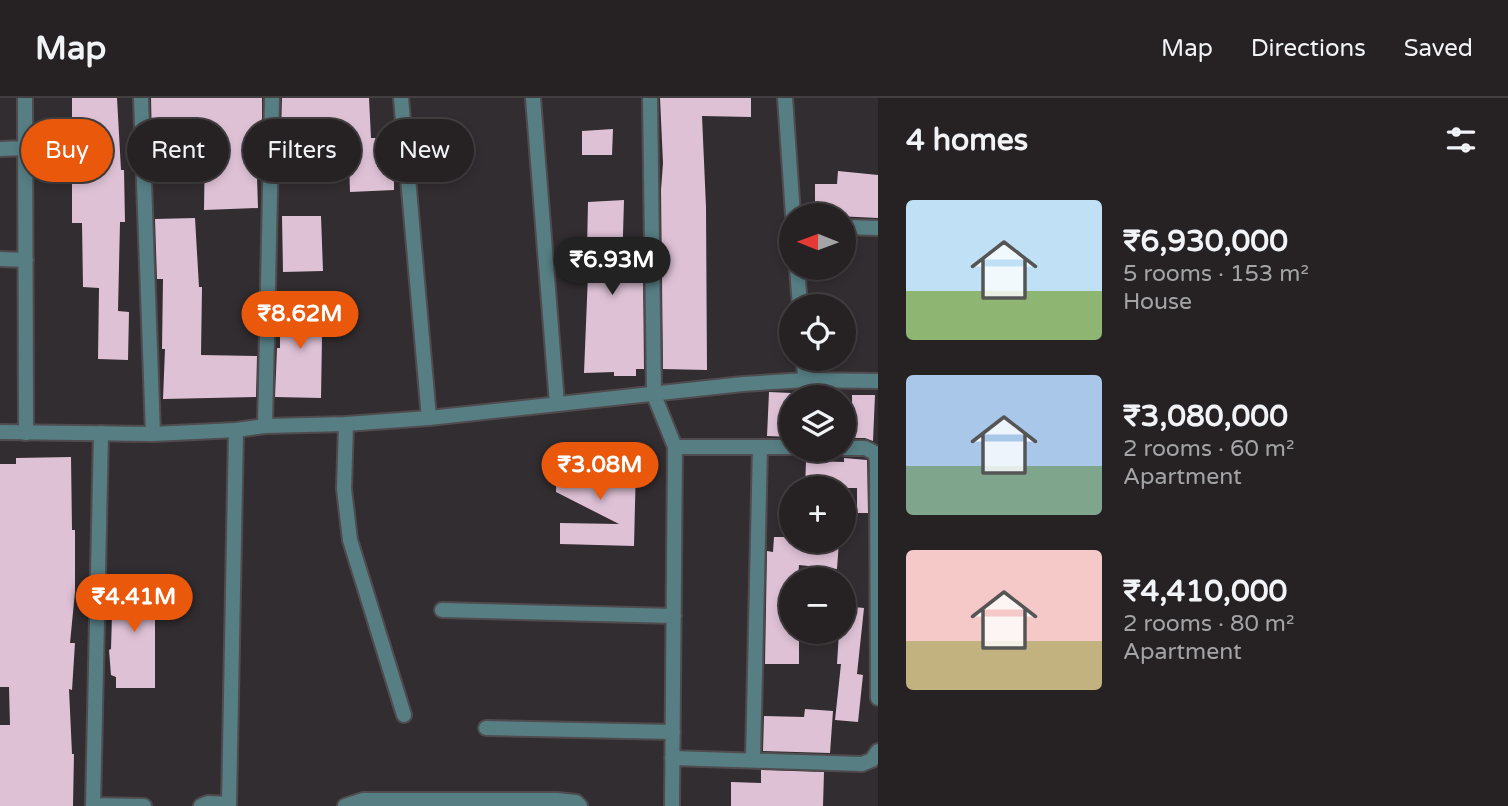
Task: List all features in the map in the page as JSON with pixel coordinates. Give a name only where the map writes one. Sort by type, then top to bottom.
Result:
[{"type":"street","points":[[26,98],[26,119]]},
{"type":"street","points":[[141,98],[153,434]]},
{"type":"street","points":[[265,426],[272,98]]},
{"type":"street","points":[[401,98],[429,418]]},
{"type":"street","points":[[533,98],[557,404]]},
{"type":"street","points":[[650,98],[654,395],[675,447],[672,806]]},
{"type":"street","points":[[785,98],[792,203]]},
{"type":"street","points":[[0,149],[21,148]]},
{"type":"street","points":[[26,182],[26,433]]},
{"type":"street","points":[[856,228],[878,228]]},
{"type":"street","points":[[0,259],[26,260]]},
{"type":"street","points":[[805,371],[805,380]]},
{"type":"street","points":[[0,432],[153,434],[265,426],[346,424],[429,418],[743,384],[805,380],[878,381]]},
{"type":"street","points":[[346,424],[344,488],[350,540],[404,715]]},
{"type":"street","points":[[201,806],[208,803],[229,804],[236,430]]},
{"type":"street","points":[[101,433],[93,806],[144,806]]},
{"type":"street","points":[[675,447],[779,447]]},
{"type":"street","points":[[753,760],[760,447]]},
{"type":"street","points":[[856,448],[866,448],[875,453],[877,461],[878,698]]},
{"type":"street","points":[[442,610],[674,616]]},
{"type":"street","points":[[486,728],[673,732]]},
{"type":"street","points":[[672,758],[862,764],[872,760],[878,751]]},
{"type":"street","points":[[345,806],[363,800],[557,800],[576,802],[580,806]]},
{"type":"building","points":[[72,98],[117,98],[121,170],[124,170],[125,222],[120,222],[118,311],[129,312],[128,360],[98,359],[99,288],[83,287],[82,223],[72,223],[72,182],[113,182],[113,119],[72,119]]},
{"type":"building","points":[[151,98],[262,98],[262,119],[243,119],[243,182],[257,182],[258,208],[204,210],[204,182],[229,182],[229,119],[151,119]]},
{"type":"building","points":[[282,98],[369,98],[371,138],[375,138],[375,182],[394,182],[394,190],[350,192],[350,182],[361,182],[361,119],[281,119]]},
{"type":"building","points":[[660,98],[751,98],[751,117],[702,116],[706,207],[707,370],[663,369],[663,163]]},
{"type":"building","points":[[613,129],[612,155],[582,155],[582,131]]},
{"type":"building","points":[[838,171],[878,175],[878,218],[856,217],[856,203],[815,203],[815,184],[837,184]]},
{"type":"building","points":[[624,200],[622,269],[643,269],[644,369],[636,369],[636,376],[614,376],[614,372],[584,373],[589,250],[588,202]]},
{"type":"building","points":[[282,216],[321,216],[323,271],[283,272]]},
{"type":"building","points":[[195,218],[199,287],[202,287],[201,355],[257,356],[256,397],[163,399],[163,279],[157,279],[155,219]]},
{"type":"building","points":[[325,304],[321,398],[275,397],[277,348],[280,348],[280,306]]},
{"type":"building","points":[[769,392],[779,392],[779,436],[767,436]]},
{"type":"building","points":[[856,395],[875,395],[873,441],[856,438]]},
{"type":"building","points":[[71,457],[72,530],[75,530],[75,592],[70,643],[75,643],[72,690],[69,689],[74,754],[73,806],[0,806],[0,725],[10,725],[9,687],[0,687],[0,464],[16,464],[16,458]]},
{"type":"building","points":[[867,460],[868,513],[857,513],[856,476],[805,476],[806,462]]},
{"type":"building","points":[[557,463],[636,465],[634,546],[560,544],[560,523],[619,524],[556,492]]},
{"type":"building","points":[[774,537],[779,537],[779,553],[838,553],[837,567],[779,567],[779,644],[799,644],[799,664],[765,664],[767,551],[773,552]]},
{"type":"building","points":[[113,582],[162,583],[161,606],[155,616],[155,688],[116,688],[116,677],[111,675],[109,650]]},
{"type":"building","points":[[856,607],[864,608],[857,674],[863,675],[858,722],[835,720],[841,664],[837,664],[838,644],[856,644]]},
{"type":"building","points":[[805,709],[833,711],[830,753],[763,751],[764,716],[804,717]]},
{"type":"building","points":[[761,770],[824,772],[823,806],[731,806],[731,782],[761,783]]}]
